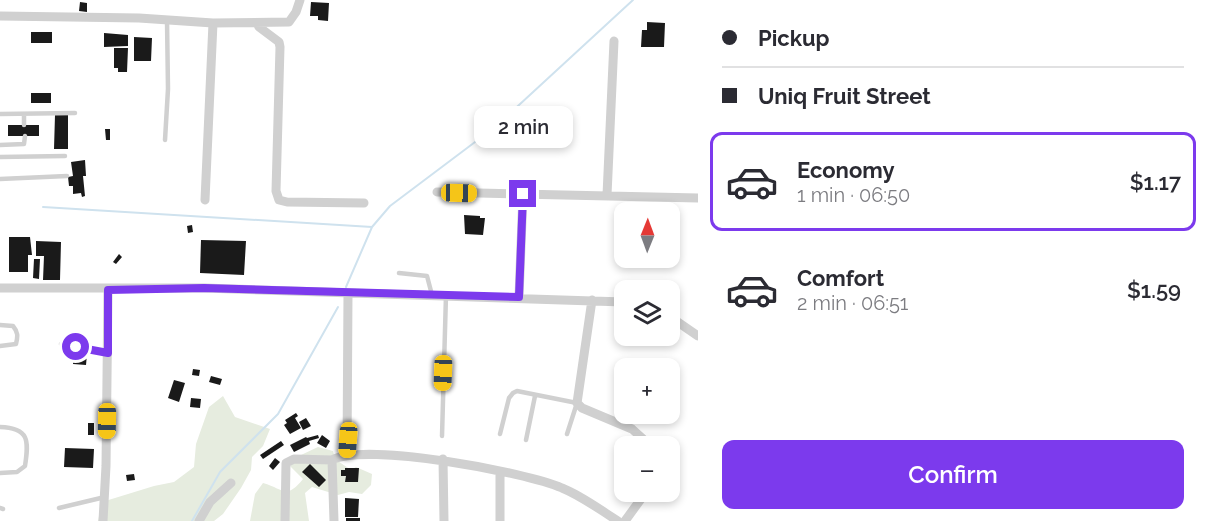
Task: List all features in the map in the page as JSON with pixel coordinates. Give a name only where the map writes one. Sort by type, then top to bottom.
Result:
[{"type":"street","points":[[0,16],[139,18],[213,23],[289,22],[300,0]]},
{"type":"street","points":[[205,200],[213,23]]},
{"type":"street","points":[[257,23],[279,42],[280,46],[276,191],[279,200],[364,203]]},
{"type":"street","points":[[607,195],[614,41]]},
{"type":"street","points":[[437,192],[698,198]]},
{"type":"street","points":[[519,297],[523,194]]},
{"type":"street","points":[[0,288],[108,290],[204,288],[614,301]]},
{"type":"street","points":[[103,521],[108,290]]},
{"type":"street","points":[[347,454],[348,293]]},
{"type":"street","points":[[592,300],[577,403],[582,408],[632,429],[640,436]]},
{"type":"street","points":[[680,324],[698,336]]},
{"type":"street","points":[[285,521],[286,463],[294,459],[332,460],[347,454],[443,459],[540,480],[564,488],[618,521]]},
{"type":"street","points":[[443,459],[444,521]]},
{"type":"street","points":[[332,460],[334,521]]},
{"type":"street","points":[[500,472],[500,521]]},
{"type":"street","points":[[199,521],[210,502],[231,483]]},
{"type":"street","points":[[625,521],[639,502]]},
{"type":"lane","points":[[165,140],[168,89],[167,20]]},
{"type":"lane","points":[[0,114],[75,113]]},
{"type":"lane","points":[[24,114],[24,125]]},
{"type":"lane","points":[[0,145],[24,144],[25,136]]},
{"type":"lane","points":[[0,157],[65,156]]},
{"type":"lane","points":[[0,179],[67,176]]},
{"type":"lane","points":[[399,273],[427,276],[432,295]]},
{"type":"lane","points":[[442,436],[446,296]]},
{"type":"lane","points":[[0,325],[13,326],[17,330],[16,344],[0,346]]},
{"type":"lane","points":[[60,344],[108,353]]},
{"type":"lane","points":[[500,434],[509,398],[518,391],[577,403],[567,434]]},
{"type":"lane","points":[[526,440],[535,396]]},
{"type":"lane","points":[[0,427],[22,431],[25,435],[26,461],[25,466],[17,472],[0,473]]},
{"type":"lane","points":[[58,508],[105,497]]},
{"type":"shaded area","points":[[223,396],[235,417],[270,429],[263,446],[252,457],[251,470],[223,514],[214,521],[98,521],[102,502],[174,482],[194,467],[196,444],[209,407]]},
{"type":"shaded area","points":[[318,447],[333,451],[335,459],[351,470],[356,467],[372,474],[371,485],[362,494],[349,492],[338,495],[312,487],[305,493],[309,521],[250,521],[255,494],[263,483],[284,491],[293,489],[303,479],[290,466],[301,455]]},
{"type":"building","points":[[80,2],[87,3],[87,12],[79,11]]},
{"type":"building","points":[[311,2],[329,3],[328,21],[318,20],[318,16],[310,16]]},
{"type":"building","points":[[647,22],[665,23],[664,47],[641,47],[642,30],[647,30]]},
{"type":"building","points":[[31,32],[52,32],[52,43],[31,43]]},
{"type":"building","points":[[104,33],[128,35],[128,46],[104,47]]},
{"type":"building","points":[[134,37],[152,38],[151,61],[134,61]]},
{"type":"building","points":[[114,48],[128,48],[127,72],[118,72],[118,68],[114,68]]},
{"type":"building","points":[[31,93],[51,93],[51,103],[31,103]]},
{"type":"building","points":[[55,115],[68,115],[68,149],[54,149]]},
{"type":"building","points":[[8,125],[39,125],[39,136],[8,136]]},
{"type":"building","points":[[105,129],[110,129],[110,140],[106,140]]},
{"type":"building","points":[[85,160],[86,176],[83,176],[85,196],[82,197],[81,193],[73,194],[73,186],[69,186],[68,177],[73,176],[71,162]]},
{"type":"building","points":[[464,215],[485,218],[483,235],[465,234]]},
{"type":"building","points":[[192,225],[193,232],[188,233],[187,226]]},
{"type":"building","points":[[9,237],[30,237],[32,255],[28,255],[28,272],[9,272]]},
{"type":"building","points":[[201,240],[246,241],[244,275],[200,273]]},
{"type":"building","points":[[36,241],[61,242],[60,280],[43,280],[44,256],[36,256]]},
{"type":"building","points":[[119,254],[122,257],[116,264],[113,262]]},
{"type":"building","points":[[34,259],[40,259],[39,279],[33,278]]},
{"type":"building","points":[[74,352],[87,354],[86,365],[73,364]]},
{"type":"building","points":[[193,369],[200,370],[199,376],[192,375]]},
{"type":"building","points":[[211,376],[222,379],[220,385],[209,382]]},
{"type":"building","points":[[174,380],[185,383],[179,402],[168,398]]},
{"type":"building","points":[[191,398],[201,399],[200,408],[190,407]]},
{"type":"building","points":[[296,413],[298,416],[295,418],[301,428],[290,434],[284,425],[287,423],[285,420]]},
{"type":"building","points":[[306,418],[311,426],[303,430],[299,422]]},
{"type":"building","points":[[88,423],[94,423],[94,435],[88,435]]},
{"type":"building","points":[[318,435],[319,438],[309,441],[310,444],[294,452],[290,445],[306,437]]},
{"type":"building","points":[[322,435],[330,441],[326,448],[317,443]]},
{"type":"building","points":[[281,441],[284,445],[263,459],[260,455]]},
{"type":"building","points":[[65,448],[94,449],[93,468],[64,467]]},
{"type":"building","points":[[275,458],[280,462],[273,470],[269,466]]},
{"type":"building","points":[[310,464],[326,480],[319,487],[302,472]]},
{"type":"building","points":[[359,468],[358,482],[345,482],[346,476],[341,476],[341,470]]},
{"type":"building","points":[[134,474],[135,480],[127,481],[126,475]]},
{"type":"building","points":[[345,498],[359,499],[358,517],[345,517]]},
{"type":"building","points":[[346,518],[360,518],[360,521],[346,521]]},
{"type":"waterway","points":[[346,287],[372,227],[390,206],[495,127],[633,0]]},
{"type":"waterway","points":[[43,207],[372,227]]},
{"type":"waterway","points":[[192,521],[220,472],[278,414],[338,307]]},
{"type":"route","points":[[76,347],[108,353],[108,290],[204,288],[519,297],[523,194]]}]
